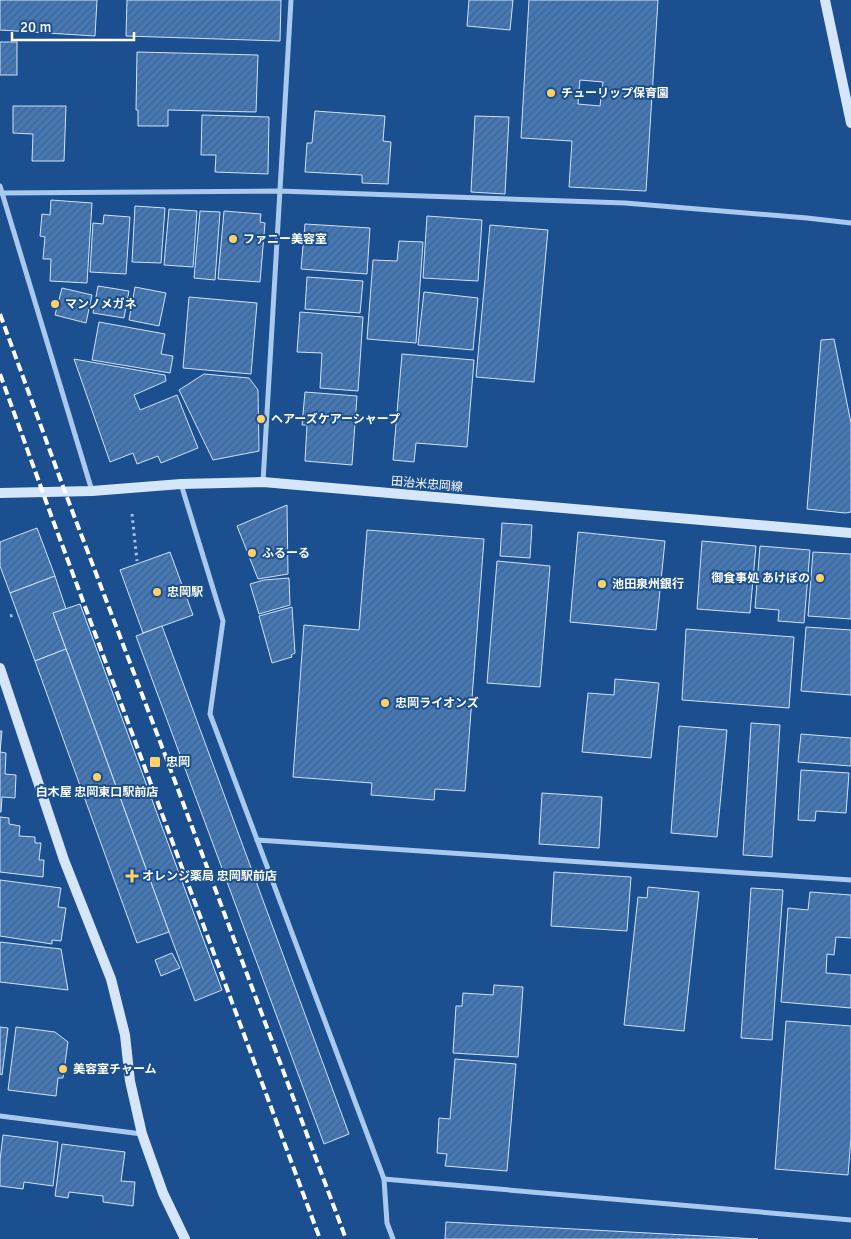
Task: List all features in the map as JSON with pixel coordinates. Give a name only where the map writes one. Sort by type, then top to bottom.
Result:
[{"type":"main road","points":[[825,0],[851,123]]},
{"type":"main road","name":"田治米忠岡線","points":[[0,493],[92,491],[181,484],[263,482],[851,533]]},
{"type":"main road","points":[[0,668],[64,860],[111,979],[125,1035],[130,1081],[142,1134],[163,1193],[185,1239]]},
{"type":"street","points":[[263,482],[290,0]]},
{"type":"street","points":[[0,186],[92,491]]},
{"type":"street","points":[[3,193],[279,191],[625,203],[851,223]]},
{"type":"street","points":[[181,484],[223,621],[210,714],[384,1179],[387,1223],[393,1239]]},
{"type":"street","points":[[257,840],[851,880]]},
{"type":"street","points":[[0,1116],[142,1134]]},
{"type":"street","points":[[384,1179],[851,1220]]},
{"type":"path","points":[[132,511],[137,561]]},
{"type":"building","points":[[0,0],[97,0],[95,36],[0,30]]},
{"type":"building","points":[[127,0],[281,0],[280,41],[126,36]]},
{"type":"building","points":[[469,0],[513,0],[510,30],[467,26]]},
{"type":"building","name":"チューリップ保育園","points":[[529,0],[658,0],[646,191],[569,187],[572,141],[521,138]],"holes":[[[580,80],[603,82],[600,106],[578,104]]]},
{"type":"building","points":[[0,42],[17,42],[17,75],[0,75]]},
{"type":"building","points":[[137,52],[258,55],[256,112],[168,110],[168,126],[138,126],[138,110],[136,110]]},
{"type":"building","points":[[13,106],[66,106],[64,161],[32,161],[33,134],[13,133]]},
{"type":"building","points":[[315,111],[385,116],[383,141],[391,142],[388,184],[362,183],[362,175],[305,172],[307,143],[312,143]]},
{"type":"building","points":[[202,115],[269,117],[268,174],[215,172],[216,155],[201,155]]},
{"type":"building","points":[[475,116],[509,117],[505,194],[471,192]]},
{"type":"building","points":[[51,200],[92,203],[87,283],[50,281],[51,259],[43,259],[45,237],[40,236],[42,214],[50,215]]},
{"type":"building","points":[[135,206],[165,208],[161,263],[132,262]]},
{"type":"building","points":[[169,209],[197,211],[193,267],[164,265]]},
{"type":"building","points":[[200,211],[220,212],[215,280],[194,278]]},
{"type":"building","points":[[224,211],[261,214],[260,222],[265,223],[260,282],[218,279]]},
{"type":"building","points":[[104,215],[130,217],[126,274],[90,272],[93,223],[103,224]]},
{"type":"building","points":[[427,216],[482,220],[478,281],[423,278]]},
{"type":"building","points":[[305,224],[370,228],[367,274],[301,269]]},
{"type":"building","points":[[490,225],[548,230],[534,382],[476,377]]},
{"type":"building","points":[[399,241],[423,242],[416,343],[367,339],[373,260],[397,261]]},
{"type":"building","points":[[307,277],[363,281],[360,313],[305,309]]},
{"type":"building","points":[[98,286],[129,291],[124,318],[93,313]]},
{"type":"building","points":[[135,287],[166,293],[159,326],[129,320]]},
{"type":"building","points":[[62,288],[92,295],[86,323],[55,315]]},
{"type":"building","points":[[424,292],[478,298],[473,350],[418,345]]},
{"type":"building","points":[[189,297],[257,303],[251,374],[183,368]]},
{"type":"building","points":[[300,312],[363,317],[358,391],[320,388],[322,353],[297,352]]},
{"type":"building","points":[[99,322],[165,334],[161,354],[173,356],[170,373],[92,360]]},
{"type":"building","points":[[834,339],[851,423],[851,512],[845,513],[807,509],[821,340]]},
{"type":"building","points":[[402,354],[474,360],[467,447],[416,443],[414,462],[393,460]]},
{"type":"building","points":[[74,359],[165,375],[166,381],[134,395],[140,410],[177,395],[198,448],[161,463],[158,456],[137,464],[133,453],[110,462]]},
{"type":"building","points":[[204,374],[249,378],[258,390],[259,451],[213,460],[179,390]]},
{"type":"building","points":[[305,392],[357,396],[352,465],[305,461],[307,425],[302,425]]},
{"type":"building","points":[[287,505],[288,574],[258,579],[237,526]]},
{"type":"building","points":[[502,523],[532,525],[530,558],[500,556]]},
{"type":"building","points":[[37,528],[55,576],[10,593],[0,566],[0,542]]},
{"type":"building","name":"忠岡ライオンズ","points":[[367,530],[484,539],[465,791],[435,789],[434,800],[371,795],[372,783],[293,777],[304,625],[359,630]]},
{"type":"building","points":[[578,532],[665,541],[656,630],[570,622]]},
{"type":"building","points":[[702,541],[756,546],[750,613],[697,609]]},
{"type":"building","points":[[760,546],[810,550],[804,623],[778,621],[779,610],[755,608]]},
{"type":"building","name":"忠岡駅","points":[[170,552],[193,615],[143,633],[120,570]]},
{"type":"building","points":[[813,552],[851,554],[851,619],[808,616]]},
{"type":"building","points":[[497,561],[550,566],[540,687],[487,683]]},
{"type":"building","points":[[55,576],[66,609],[53,613],[66,649],[35,661],[10,593]]},
{"type":"building","points":[[289,578],[290,605],[259,614],[250,584],[264,580]]},
{"type":"building","points":[[80,604],[222,990],[195,1001],[53,613]]},
{"type":"building","points":[[292,607],[295,653],[291,655],[292,657],[272,663],[259,616]]},
{"type":"building","points":[[162,626],[349,1134],[324,1144],[136,636]]},
{"type":"building","points":[[806,627],[851,630],[851,695],[801,691]]},
{"type":"building","points":[[686,629],[794,637],[789,708],[682,700]]},
{"type":"building","points":[[66,649],[169,932],[137,943],[35,661]]},
{"type":"building","points":[[615,679],[659,683],[651,758],[582,752],[588,693],[614,695]]},
{"type":"building","points":[[751,723],[780,725],[772,857],[743,855]]},
{"type":"building","points":[[679,726],[727,730],[717,837],[671,833]]},
{"type":"building","points":[[0,731],[2,731],[0,752]]},
{"type":"building","points":[[801,734],[851,738],[851,766],[798,762]]},
{"type":"building","points":[[0,752],[6,753],[5,774],[16,775],[15,798],[2,797],[1,812],[0,812]]},
{"type":"building","points":[[801,770],[849,773],[846,813],[816,811],[815,821],[798,820]]},
{"type":"building","points":[[542,793],[602,797],[599,848],[539,844]]},
{"type":"building","points":[[0,817],[9,818],[9,824],[20,826],[19,836],[35,837],[35,843],[41,843],[39,860],[44,860],[43,877],[0,872]]},
{"type":"building","points":[[554,872],[631,877],[627,931],[551,926]]},
{"type":"building","points":[[0,880],[61,888],[58,907],[66,908],[61,941],[52,940],[52,944],[0,936]]},
{"type":"building","points":[[648,887],[699,892],[684,1031],[624,1025],[638,897],[647,898]]},
{"type":"building","points":[[751,888],[783,890],[772,1040],[741,1038]]},
{"type":"building","points":[[810,892],[851,895],[851,938],[836,937],[834,955],[827,954],[826,973],[851,975],[851,1008],[781,1002],[788,908],[808,910]]},
{"type":"building","points":[[0,942],[61,949],[68,990],[0,982]]},
{"type":"building","points":[[172,953],[180,968],[161,976],[155,960]]},
{"type":"building","points":[[494,985],[523,987],[518,1057],[453,1053],[456,1006],[462,1006],[463,993],[493,995]]},
{"type":"building","points":[[786,1021],[851,1026],[851,1138],[848,1175],[775,1169]]},
{"type":"building","points":[[0,1027],[8,1028],[2,1075],[0,1074]]},
{"type":"building","points":[[16,1027],[55,1032],[68,1042],[63,1078],[58,1078],[56,1096],[8,1090]]},
{"type":"building","points":[[455,1059],[516,1064],[507,1171],[445,1166],[447,1154],[437,1153],[439,1118],[450,1119]]},
{"type":"building","points":[[3,1135],[58,1142],[53,1186],[24,1182],[23,1189],[0,1186],[0,1160]]},
{"type":"building","points":[[62,1144],[125,1152],[121,1181],[135,1182],[133,1206],[103,1202],[103,1196],[69,1192],[68,1198],[55,1196]]},
{"type":"building","points":[[446,1222],[758,1239],[445,1239]]},
{"type":"railway","points":[[0,314],[346,1239]]},
{"type":"railway","points":[[0,374],[320,1239]]},
{"type":"place","name":"チューリップ保育園","points":[[551,93]]},
{"type":"place","name":"ファニー美容室","points":[[233,239]]},
{"type":"place","name":"マンノメガネ","points":[[55,304]]},
{"type":"place","name":"ヘアーズケアーシャープ","points":[[261,419]]},
{"type":"place","name":"ふるーる","points":[[252,553]]},
{"type":"place","name":"御食事処 あけぼの","points":[[820,578]]},
{"type":"place","name":"池田泉州銀行","points":[[602,584]]},
{"type":"place","name":"忠岡駅","points":[[157,592]]},
{"type":"place","name":"忠岡ライオンズ","points":[[385,703]]},
{"type":"place","name":"忠岡","points":[[155,762]]},
{"type":"place","name":"白木屋 忠岡東口駅前店","points":[[97,777]]},
{"type":"place","name":"オレンジ薬局 忠岡駅前店","points":[[132,876]]},
{"type":"place","name":"美容室チャーム","points":[[63,1069]]}]
